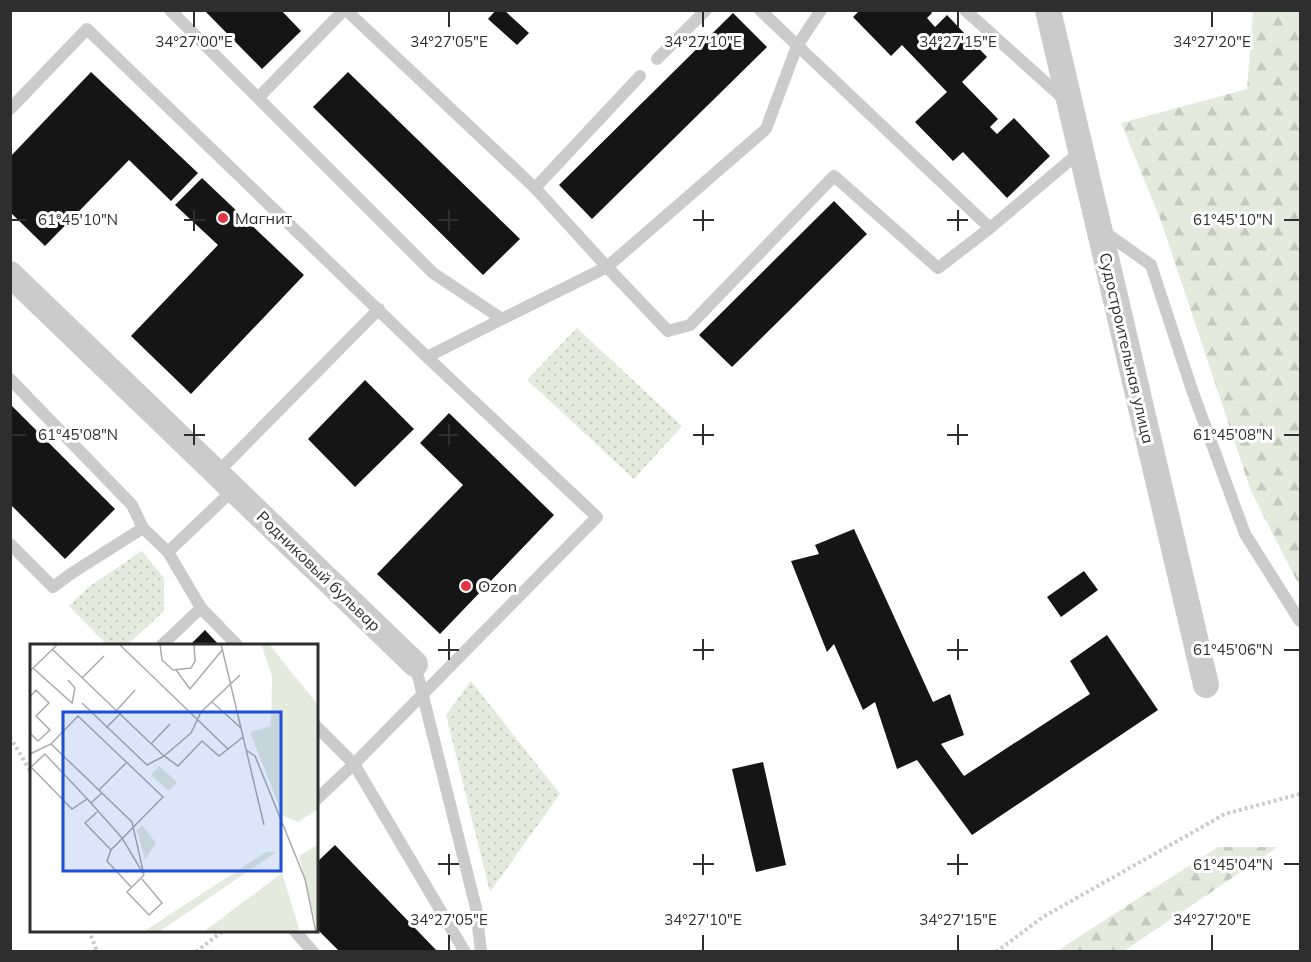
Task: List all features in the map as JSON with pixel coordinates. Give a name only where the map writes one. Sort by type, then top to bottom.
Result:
[{"type":"street","name":"Судостроительная улица","points":[[1048,10],[1206,685]]},
{"type":"street","name":"Родниковый бульвар","points":[[10,274],[415,664]]},
{"type":"lane","points":[[170,10],[432,273],[502,319]]},
{"type":"lane","points":[[258,98],[345,10],[535,188],[668,331],[690,325],[834,176],[938,268],[990,228],[1081,151]]},
{"type":"lane","points":[[657,58],[706,10]]},
{"type":"lane","points":[[760,10],[990,228]]},
{"type":"lane","points":[[427,357],[608,267],[766,129],[797,46],[821,10]]},
{"type":"lane","points":[[965,10],[1070,105]]},
{"type":"lane","points":[[10,109],[87,29],[427,357],[597,517],[318,798]]},
{"type":"lane","points":[[535,188],[640,75]]},
{"type":"lane","points":[[1099,229],[1150,265],[1192,390],[1245,534],[1300,621]]},
{"type":"lane","points":[[168,552],[225,481],[379,309]]},
{"type":"lane","points":[[10,379],[132,505],[143,528],[168,552],[201,608],[237,644]]},
{"type":"lane","points":[[10,544],[52,587],[143,528]]},
{"type":"lane","points":[[162,644],[201,608]]},
{"type":"lane","name":"Родниковый бульвар","points":[[415,664],[476,908],[480,951]]},
{"type":"lane","points":[[318,728],[354,764],[465,951]]},
{"type":"lane","points":[[296,932],[313,951]]},
{"type":"path","points":[[10,737],[30,771]]},
{"type":"path","points":[[996,951],[1043,917],[1225,814],[1300,794]]},
{"type":"path","points":[[90,932],[97,951]]},
{"type":"path","points":[[196,951],[221,932]]},
{"type":"green space","points":[[1253,11],[1300,11],[1300,587],[1251,491],[1161,221],[1121,123],[1247,89]]},
{"type":"green space","points":[[577,328],[682,426],[634,479],[527,380]]},
{"type":"green space","points":[[142,551],[164,578],[164,611],[128,644],[106,644],[69,606],[90,586]]},
{"type":"green space","points":[[471,681],[560,794],[490,892],[446,715]]},
{"type":"green space","points":[[1218,847],[1278,847],[1124,951],[1057,951]]},
{"type":"building","points":[[204,10],[281,10],[301,31],[262,69]]},
{"type":"building","points":[[496,10],[504,10],[529,33],[517,45],[488,19]]},
{"type":"building","points":[[860,10],[930,10],[932,13],[927,18],[935,27],[947,15],[987,57],[962,82],[998,119],[990,127],[997,134],[1014,118],[1050,156],[1007,198],[963,152],[953,161],[915,122],[947,92],[902,45],[891,56],[853,17]]},
{"type":"building","points":[[733,13],[767,47],[592,219],[559,185]]},
{"type":"building","points":[[91,72],[198,173],[171,201],[129,160],[45,246],[10,212],[10,157]]},
{"type":"building","points":[[348,72],[520,239],[483,275],[313,107]]},
{"type":"building","points":[[202,178],[304,275],[191,394],[131,336],[218,245],[175,205]]},
{"type":"building","points":[[834,201],[867,234],[732,367],[699,335]]},
{"type":"building","points":[[365,380],[414,429],[355,487],[308,439]]},
{"type":"building","points":[[10,404],[115,509],[65,559],[10,504]]},
{"type":"building","points":[[449,413],[554,515],[440,634],[377,574],[463,485],[420,443]]},
{"type":"building","points":[[854,529],[933,702],[950,694],[964,735],[941,744],[964,776],[1090,694],[1070,661],[1107,635],[1158,710],[972,835],[917,760],[897,769],[875,702],[863,710],[834,644],[827,652],[791,561],[819,554],[815,545]]},
{"type":"building","points":[[1084,571],[1098,590],[1061,617],[1047,597]]},
{"type":"building","points":[[205,630],[218,644],[191,644]]},
{"type":"building","points":[[763,762],[786,865],[756,872],[732,769]]},
{"type":"building","points":[[335,845],[438,952],[340,952],[318,930],[318,861]]},
{"type":"place","name":"Магнит","points":[[223,218]]},
{"type":"place","name":"Ozon","points":[[466,586]]}]
